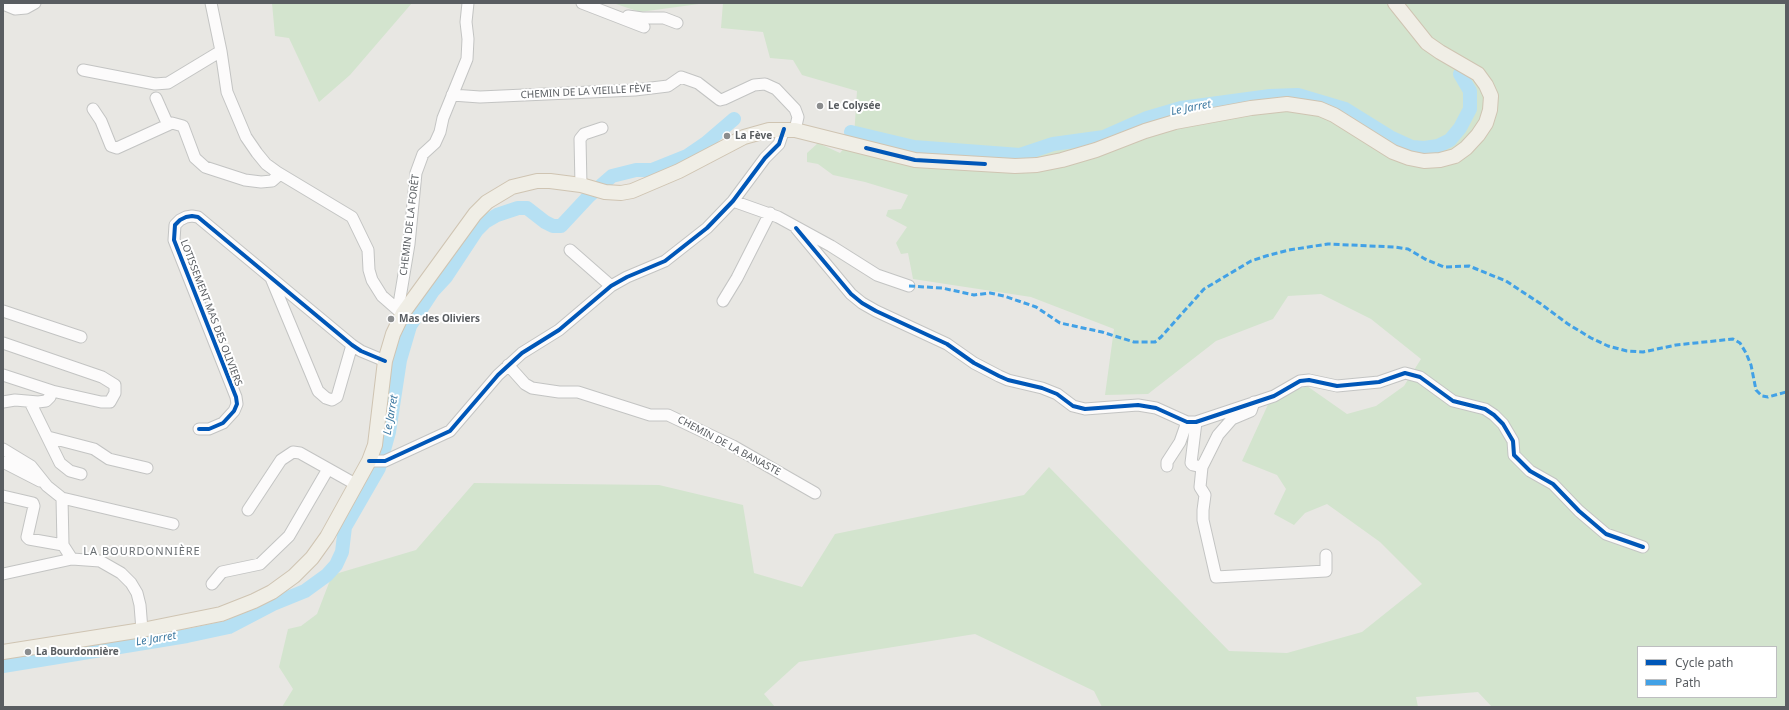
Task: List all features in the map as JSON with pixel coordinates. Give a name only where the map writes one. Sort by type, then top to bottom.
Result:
[{"type":"main road","points":[[3,652],[142,630],[221,614],[272,592],[294,576],[312,558],[327,537],[357,485],[377,461],[375,445],[385,361],[401,312],[467,224],[487,202],[512,187],[532,182],[550,181],[585,186],[605,192],[622,193],[646,186],[679,171],[744,137],[769,130],[789,130],[915,160],[1015,166],[1037,165],[1062,160],[1096,150],[1145,131],[1175,122],[1250,108],[1287,104],[1320,109],[1334,115],[1387,148],[1409,158],[1424,161],[1440,160],[1455,156],[1466,148],[1478,135],[1486,123],[1490,110],[1491,96],[1486,85],[1478,74],[1427,43],[1394,3]]},
{"type":"street","points":[[3,4],[16,9],[26,8],[36,3]]},
{"type":"street","points":[[211,3],[221,51],[227,92],[246,137],[266,164],[352,217],[368,250],[369,270],[372,280],[382,296],[401,312]]},
{"type":"street","name":"CHEMIN DE LA FORÊT","points":[[401,312],[416,173],[424,154],[435,143],[467,59],[468,39],[466,22],[468,3]]},
{"type":"street","points":[[582,3],[644,27]]},
{"type":"street","points":[[611,14],[642,18],[664,18],[677,23]]},
{"type":"street","points":[[83,70],[155,84],[168,83],[221,51]]},
{"type":"street","name":"CHEMIN DE LA VIEILLE FÈVE","points":[[452,96],[480,97],[635,90],[668,86],[681,77],[698,83],[720,100],[754,85],[760,84],[776,89],[795,109],[798,117],[789,130]]},
{"type":"street","points":[[156,98],[168,125]]},
{"type":"street","points":[[93,109],[101,121],[111,146],[117,148],[172,123],[183,126],[195,158],[205,167],[245,180],[261,182],[272,181],[280,174]]},
{"type":"street","points":[[585,186],[580,139],[584,134],[602,128]]},
{"type":"street","points":[[377,461],[450,432],[508,365],[522,353],[559,330],[611,286],[627,277],[666,261],[707,228],[733,201],[765,158],[779,144],[789,130]]},
{"type":"street","points":[[733,201],[770,213],[831,246],[877,275],[909,286]]},
{"type":"street","points":[[723,301],[737,278],[770,213]]},
{"type":"street","name":"LOTISSEMENT MAS DES OLIVIERS","points":[[199,430],[209,429],[228,420],[234,412],[237,404],[236,397],[174,240],[175,225],[186,217],[198,217],[361,351],[385,361]]},
{"type":"street","points":[[796,228],[851,294],[862,303],[947,344],[974,363],[999,376],[1008,380],[1042,388],[1057,394],[1073,406],[1085,409],[1138,406],[1149,407],[1192,422],[1274,396],[1300,381],[1309,380],[1337,386],[1379,382],[1405,373],[1420,377],[1453,401],[1485,409],[1494,415],[1503,424],[1512,441],[1514,455],[1530,471],[1553,484],[1579,511],[1606,534],[1643,547]]},
{"type":"street","points":[[570,250],[611,286]]},
{"type":"street","name":"LOTISSEMENT MAS DES OLIVIERS","points":[[270,276],[318,391],[326,398],[332,400],[337,397],[352,344]]},
{"type":"street","points":[[3,311],[82,337]]},
{"type":"street","points":[[3,342],[102,377],[115,385],[115,393],[110,402],[101,402],[52,390],[3,375]]},
{"type":"street","name":"CHEMIN DE LA BANASTE","points":[[508,365],[525,384],[532,388],[559,392],[578,392],[650,415],[668,415],[733,446],[815,494]]},
{"type":"street","points":[[3,402],[15,400],[30,402],[46,401],[50,397],[52,390]]},
{"type":"street","points":[[30,402],[60,463],[70,471],[81,474]]},
{"type":"street","points":[[1254,402],[1252,411],[1232,419],[1222,430],[1202,467],[1200,487],[1205,495],[1202,510],[1203,520],[1216,577],[1326,571],[1326,555]]},
{"type":"street","points":[[1167,466],[1167,462],[1192,422]]},
{"type":"street","points":[[1192,422],[1191,463],[1202,467]]},
{"type":"street","points":[[48,437],[94,449],[109,459],[147,468]]},
{"type":"street","points":[[3,449],[31,466],[47,486]]},
{"type":"street","points":[[248,510],[281,460],[290,453],[300,453],[357,485]]},
{"type":"street","points":[[3,462],[28,473],[62,498],[173,524]]},
{"type":"street","points":[[212,584],[222,572],[260,564],[289,536],[328,469]]},
{"type":"street","points":[[3,496],[33,503],[34,506],[29,538],[63,545]]},
{"type":"street","points":[[62,498],[63,545],[72,559]]},
{"type":"street","points":[[46,565],[56,556],[63,545]]},
{"type":"street","points":[[3,574],[72,559],[100,561],[121,573],[131,583],[137,593],[140,605],[142,630]]},
{"type":"green space","points":[[272,3],[412,3],[350,75],[319,102],[289,38],[275,36]]},
{"type":"green space","points":[[613,3],[706,3],[640,12]]},
{"type":"green space","points":[[723,3],[1786,3],[1786,707],[1492,707],[1478,692],[1416,697],[1418,707],[1102,707],[1094,691],[975,634],[799,662],[764,694],[775,707],[282,707],[293,689],[279,667],[288,629],[301,626],[317,614],[332,575],[416,550],[474,483],[659,485],[743,505],[754,573],[802,587],[835,534],[1024,495],[1049,467],[1229,651],[1287,653],[1362,632],[1422,584],[1380,542],[1327,504],[1305,513],[1294,525],[1274,514],[1286,489],[1277,475],[1242,461],[1271,398],[1307,386],[1347,414],[1376,406],[1404,386],[1421,359],[1371,319],[1321,294],[1288,296],[1273,319],[1216,341],[1148,394],[1105,395],[1114,329],[1031,297],[913,279],[908,253],[901,254],[896,243],[907,227],[886,216],[888,210],[901,209],[908,195],[865,182],[833,175],[818,164],[807,162],[807,153],[818,143],[840,153],[854,137],[857,91],[802,75],[793,60],[770,58],[763,32],[721,28]]},
{"type":"waterway","name":"Le Jarret","points":[[851,132],[914,147],[1020,155],[1053,144],[1104,137],[1147,118],[1181,108],[1270,96],[1298,95],[1345,109],[1390,137],[1412,147],[1424,148],[1438,146],[1450,140],[1460,128],[1470,109],[1470,91],[1460,74]]},
{"type":"waterway","name":"Le Jarret","points":[[3,666],[187,636],[229,627],[273,604],[305,591],[327,575],[336,565],[342,552],[345,527],[379,468],[389,432],[400,360],[410,326],[433,291],[446,277],[477,230],[485,222],[497,215],[518,208],[527,208],[545,222],[553,226],[561,226],[589,196],[612,176],[636,170],[652,170],[687,156],[706,143],[734,119]]},
{"type":"marked path","points":[[909,286],[942,288],[974,295],[990,293],[1004,296],[1036,307],[1060,323],[1102,332],[1134,342],[1155,342],[1204,289],[1251,261],[1289,250],[1328,244],[1394,247],[1408,249],[1425,259],[1444,267],[1469,266],[1506,281],[1568,324],[1608,346],[1627,351],[1643,352],[1676,345],[1733,339],[1740,343],[1746,353],[1751,365],[1756,390],[1762,396],[1768,397],[1786,392]]},
{"type":"cycle path","points":[[369,461],[385,461],[450,431],[498,375],[522,353],[559,330],[611,286],[627,277],[665,261],[707,228],[733,201],[765,158],[779,144],[784,129]]},
{"type":"cycle path","points":[[866,148],[915,160],[985,164]]},
{"type":"cycle path","points":[[199,429],[209,429],[223,423],[234,411],[237,404],[236,397],[174,240],[175,225],[186,217],[198,217],[352,345],[361,351],[385,361]]},
{"type":"cycle path","points":[[796,228],[851,294],[862,303],[947,344],[974,363],[999,376],[1008,380],[1042,388],[1057,394],[1073,406],[1085,409],[1138,405],[1156,408],[1187,422],[1196,422],[1274,396],[1300,381],[1309,380],[1337,386],[1379,382],[1405,373],[1420,377],[1453,401],[1485,409],[1494,415],[1503,424],[1513,441],[1514,455],[1530,471],[1553,484],[1579,511],[1606,534],[1643,547]]},
{"type":"place","name":"Le Colysée","points":[[820,106]]},
{"type":"place","name":"La Fève","points":[[727,136]]},
{"type":"place","name":"Mas des Oliviers","points":[[391,319]]},
{"type":"place","name":"La Bourdonnière","points":[[28,652]]},
{"type":"district","name":"LA BOURDONNIÈRE","points":[[142,552]]}]
